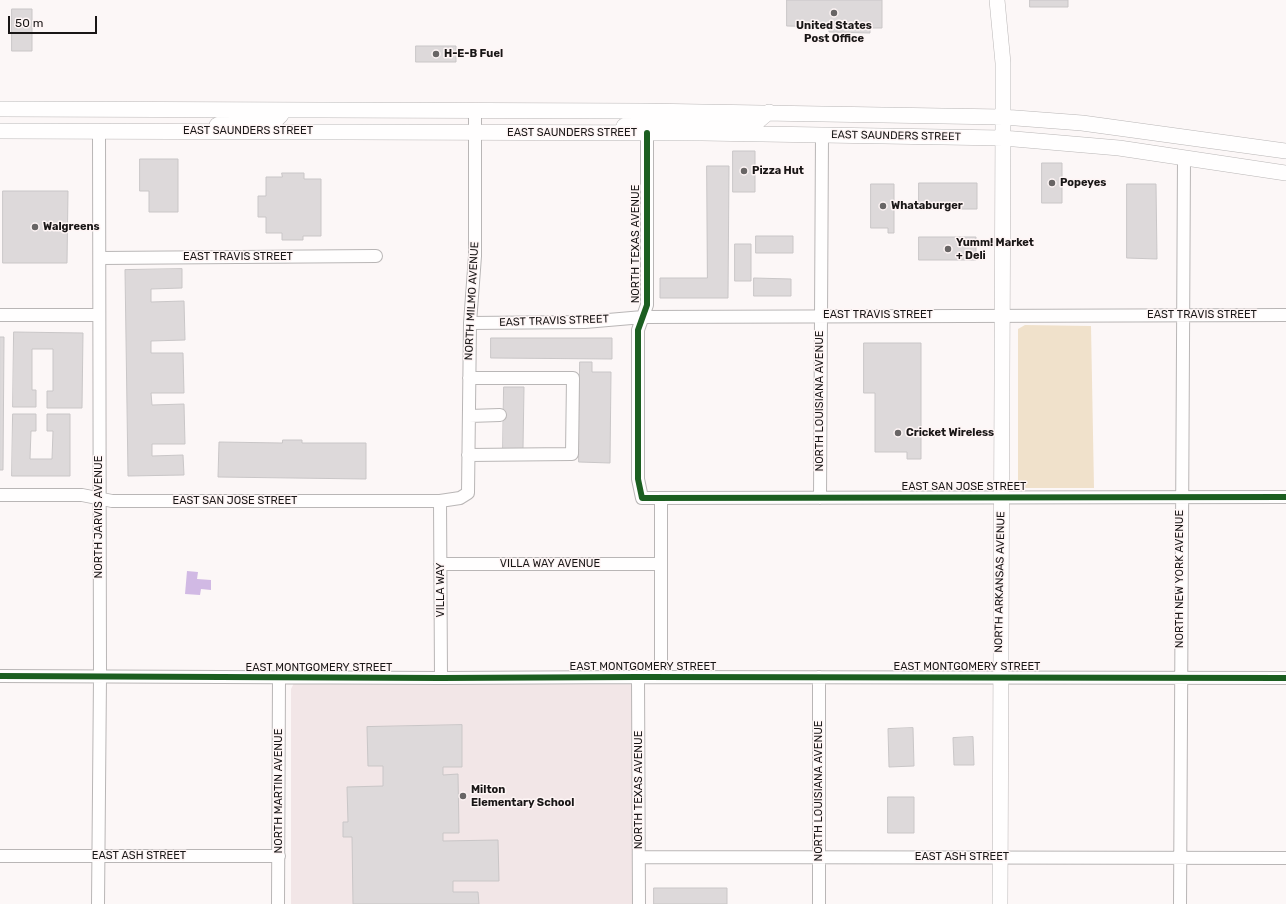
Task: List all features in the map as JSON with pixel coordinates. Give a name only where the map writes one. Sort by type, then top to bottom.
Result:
[{"type":"main road","name":"NORTH ARKANSAS AVENUE","points":[[997,0],[1003,63],[999,678],[1000,904]]},
{"type":"main road","name":"EAST SAUNDERS STREET","points":[[0,109],[769,112],[1003,117],[1082,123],[1286,151]]},
{"type":"main road","points":[[213,131],[218,125],[229,121],[277,119],[288,110]]},
{"type":"main road","points":[[609,133],[626,125],[652,122],[756,123],[769,112]]},
{"type":"main road","name":"EAST SAUNDERS STREET","points":[[0,131],[646,133],[1003,138],[1106,147],[1286,173]]},
{"type":"street","name":"NORTH MILMO AVENUE","points":[[468,493],[470,323],[475,256],[475,110]]},
{"type":"street","name":"NORTH JARVIS AVENUE","points":[[98,904],[100,677],[99,131]]},
{"type":"street","name":"NORTH TEXAS AVENUE","points":[[642,498],[638,478],[638,330],[647,305],[646,133]]},
{"type":"street","name":"NORTH LOUISIANA AVENUE","points":[[820,498],[822,135]]},
{"type":"street","name":"NORTH NEW YORK AVENUE","points":[[1180,904],[1180,678],[1184,158]]},
{"type":"street","name":"EAST TRAVIS STREET","points":[[100,258],[376,256]]},
{"type":"street","points":[[0,315],[99,315]]},
{"type":"street","name":"EAST TRAVIS STREET","points":[[470,323],[585,322],[643,317],[821,315],[1286,315]]},
{"type":"street","points":[[468,455],[572,454],[573,378],[469,378]]},
{"type":"street","points":[[469,416],[500,415]]},
{"type":"street","name":"EAST SAN JOSE STREET","points":[[0,495],[82,495],[112,501],[440,501],[460,498],[468,493]]},
{"type":"street","name":"EAST SAN JOSE STREET","points":[[642,498],[1286,497]]},
{"type":"street","points":[[661,498],[661,677]]},
{"type":"street","name":"VILLA WAY","points":[[440,501],[441,678]]},
{"type":"street","name":"VILLA WAY AVENUE","points":[[440,564],[660,564]]},
{"type":"street","name":"EAST MONTGOMERY STREET","points":[[0,676],[441,678],[1286,678]]},
{"type":"street","name":"NORTH MARTIN AVENUE","points":[[278,904],[279,677]]},
{"type":"street","name":"NORTH TEXAS AVENUE","points":[[638,677],[639,904]]},
{"type":"street","name":"NORTH LOUISIANA AVENUE","points":[[819,677],[819,904]]},
{"type":"street","name":"EAST ASH STREET","points":[[0,856],[279,856]]},
{"type":"street","name":"EAST ASH STREET","points":[[639,857],[1286,858]]},
{"type":"shaded area","points":[[1025,325],[1091,326],[1094,488],[1023,488],[1018,482],[1018,329]]},
{"type":"shaded area","points":[[187,571],[198,572],[197,579],[211,580],[211,590],[201,589],[200,595],[185,594]]},
{"type":"shaded area","name":"Milton Elementary School","points":[[631,682],[634,685],[634,904],[291,904],[291,689],[294,683]]},
{"type":"building","name":"United States Post Office","points":[[787,0],[882,0],[882,28],[870,28],[870,33],[829,32],[829,27],[787,26]]},
{"type":"building","points":[[1030,0],[1068,0],[1068,7],[1030,7]]},
{"type":"building","points":[[12,9],[32,9],[32,51],[12,51]]},
{"type":"building","name":"H-E-B Fuel","points":[[416,46],[456,46],[456,62],[416,62]]},
{"type":"building","name":"Pizza Hut","points":[[733,151],[755,151],[755,192],[733,192]]},
{"type":"building","points":[[140,159],[178,159],[178,212],[149,212],[149,191],[140,191]]},
{"type":"building","name":"Popeyes","points":[[1042,163],[1062,163],[1062,203],[1042,203]]},
{"type":"building","points":[[707,166],[729,166],[728,298],[660,298],[660,278],[707,278]]},
{"type":"building","points":[[282,173],[304,173],[304,179],[321,179],[321,236],[303,236],[303,240],[282,240],[282,233],[266,233],[266,217],[258,217],[258,196],[266,196],[266,177],[282,177]]},
{"type":"building","points":[[919,183],[977,183],[977,209],[919,209]]},
{"type":"building","name":"Whataburger","points":[[871,184],[894,184],[894,233],[888,233],[888,228],[871,228]]},
{"type":"building","points":[[1127,184],[1156,184],[1157,259],[1127,258]]},
{"type":"building","name":"Walgreens","points":[[3,191],[68,191],[67,263],[3,263]]},
{"type":"building","points":[[756,236],[793,236],[793,253],[756,253]]},
{"type":"building","name":"Yumm! Market + Deli","points":[[919,237],[976,237],[976,260],[919,260]]},
{"type":"building","points":[[735,244],[751,244],[751,281],[735,281]]},
{"type":"building","points":[[182,269],[182,288],[151,289],[151,302],[184,301],[185,340],[151,341],[151,353],[183,353],[184,393],[151,393],[152,405],[184,404],[185,444],[152,444],[152,456],[183,455],[184,475],[128,476],[125,270]]},
{"type":"building","points":[[754,278],[791,279],[791,296],[754,296]]},
{"type":"building","points":[[14,332],[83,333],[82,408],[47,408],[47,391],[53,391],[53,349],[32,349],[32,390],[36,390],[36,407],[13,407]]},
{"type":"building","points":[[0,337],[4,337],[3,470],[0,470]]},
{"type":"building","points":[[491,338],[612,338],[612,359],[491,358]]},
{"type":"building","points":[[864,343],[921,343],[921,459],[907,459],[907,452],[875,452],[875,393],[864,393]]},
{"type":"building","points":[[580,362],[592,362],[592,372],[611,372],[610,463],[579,462]]},
{"type":"building","points":[[504,387],[524,387],[523,449],[503,449]]},
{"type":"building","points":[[13,414],[36,414],[36,431],[31,431],[30,459],[52,459],[53,431],[47,431],[47,414],[70,414],[70,476],[12,476]]},
{"type":"building","points":[[283,440],[302,440],[302,443],[366,443],[366,479],[218,477],[219,442],[282,443]]},
{"type":"building","points":[[462,725],[462,767],[443,767],[443,775],[458,774],[459,833],[443,833],[443,841],[498,840],[499,881],[453,881],[453,892],[478,892],[479,904],[353,904],[352,837],[343,837],[343,822],[348,822],[347,787],[383,786],[383,766],[368,766],[367,727]]},
{"type":"building","points":[[913,728],[914,766],[889,767],[888,729]]},
{"type":"building","points":[[973,737],[974,765],[954,765],[953,738]]},
{"type":"building","points":[[888,797],[914,797],[914,833],[888,833]]},
{"type":"building","points":[[654,888],[727,888],[727,904],[654,904]]},
{"type":"cycle path","points":[[647,133],[647,305],[638,330],[638,479],[642,498],[1286,497]]},
{"type":"cycle path","points":[[0,676],[441,678],[1286,678]]},
{"type":"place","name":"United States Post Office","points":[[834,13]]},
{"type":"place","name":"H-E-B Fuel","points":[[436,54]]},
{"type":"place","name":"Pizza Hut","points":[[744,171]]},
{"type":"place","name":"Popeyes","points":[[1052,183]]},
{"type":"place","name":"Whataburger","points":[[883,206]]},
{"type":"place","name":"Walgreens","points":[[35,227]]},
{"type":"place","name":"Yumm! Market + Deli","points":[[948,249]]},
{"type":"place","name":"Cricket Wireless","points":[[898,433]]},
{"type":"place","name":"Milton Elementary School","points":[[463,796]]}]
